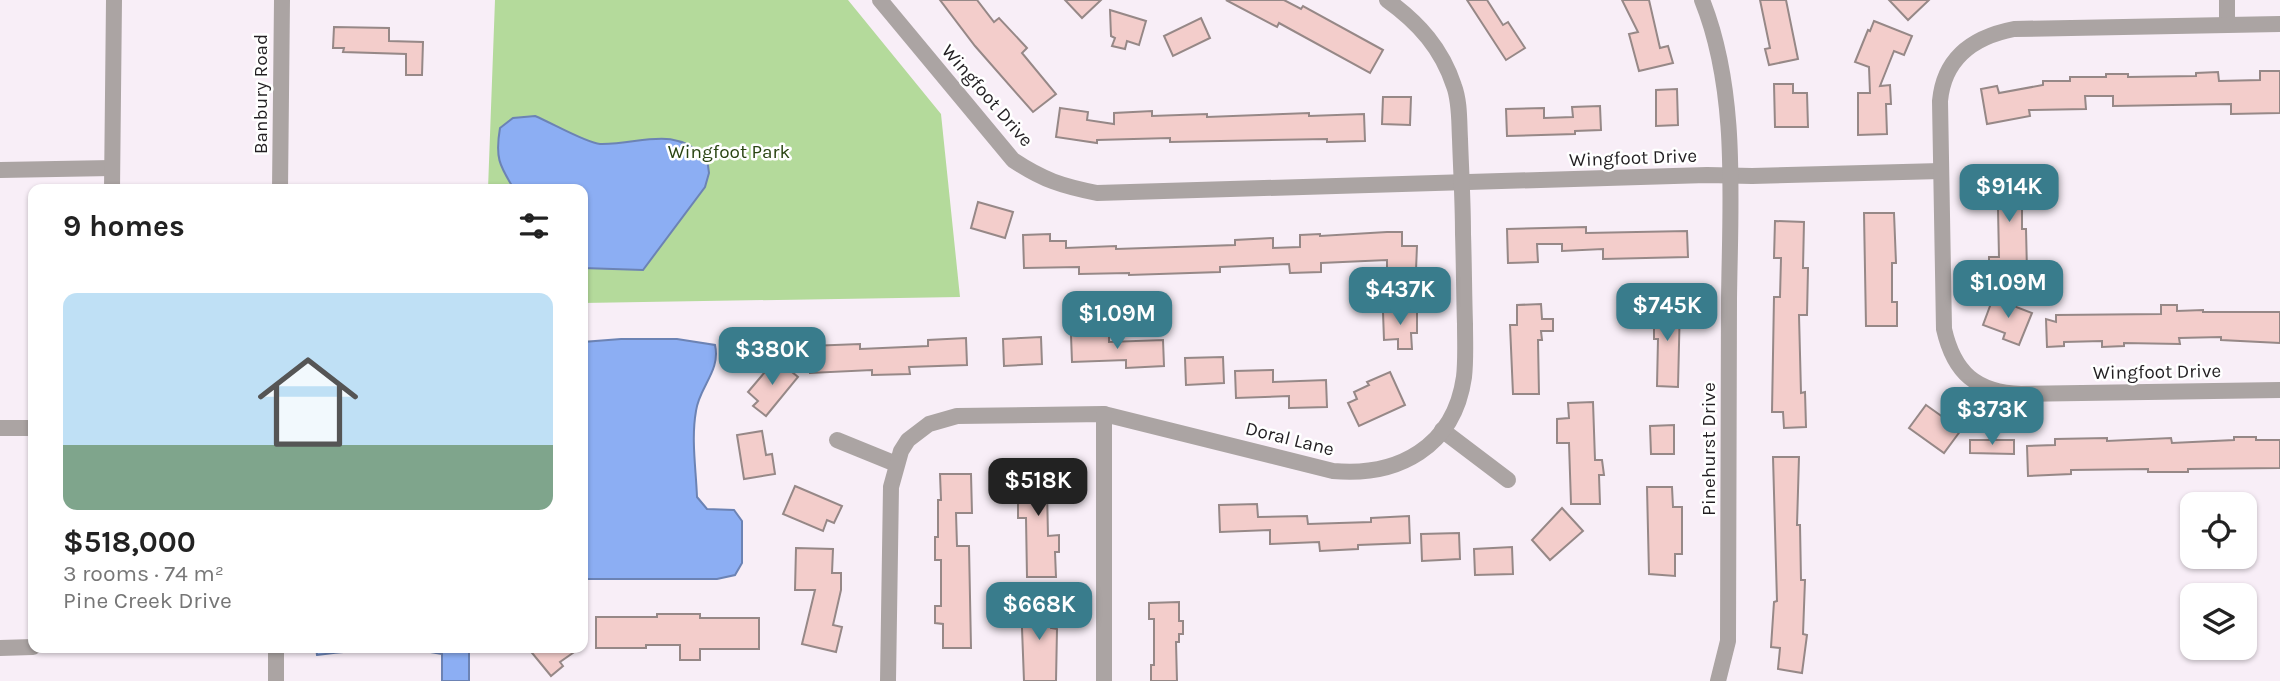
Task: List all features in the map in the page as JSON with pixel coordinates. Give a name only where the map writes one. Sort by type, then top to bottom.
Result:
[{"type":"street","points":[[112,184],[114,0]]},
{"type":"street","name":"Banbury Road","points":[[280,184],[282,0]]},
{"type":"street","name":"Wingfoot Drive","points":[[880,0],[1013,160],[1040,177],[1068,187],[1097,193],[1941,171],[1944,329],[1949,349],[1957,364],[1978,384],[1990,390],[2021,394],[2280,390]]},
{"type":"street","name":"Doral Lane","points":[[888,681],[889,512],[896,464],[908,440],[918,431],[943,419],[957,416],[1104,414],[1333,471],[1356,473],[1389,468],[1404,461],[1431,443],[1442,430],[1460,396],[1464,377],[1462,183],[1455,88],[1436,48],[1424,31],[1387,0]]},
{"type":"street","name":"Pinehurst Drive","points":[[1702,0],[1713,26],[1726,88],[1729,175],[1728,641],[1718,681]]},
{"type":"street","points":[[2227,0],[2227,24]]},
{"type":"street","points":[[1941,171],[1941,86],[1952,63],[1981,39],[1997,32],[2014,29],[2280,24]]},
{"type":"street","points":[[0,170],[112,168]]},
{"type":"street","points":[[1104,414],[1104,681]]},
{"type":"street","points":[[0,428],[28,428]]},
{"type":"street","points":[[1442,430],[1508,480]]},
{"type":"street","points":[[837,440],[896,464]]},
{"type":"street","points":[[0,648],[28,647]]},
{"type":"street","points":[[276,653],[276,681]]},
{"type":"green space","name":"Wingfoot Park","points":[[495,0],[848,0],[941,114],[960,297],[588,303],[588,184],[488,184]]},
{"type":"water","points":[[535,116],[600,144],[655,139],[681,142],[707,158],[709,173],[705,187],[643,270],[588,268],[588,184],[511,184],[500,160],[498,146],[500,128],[513,118]]},
{"type":"water","points":[[677,339],[715,345],[715,363],[698,402],[695,422],[697,497],[707,509],[734,510],[742,521],[742,563],[735,575],[717,579],[588,579],[588,342]]},
{"type":"water","points":[[434,653],[469,653],[469,681],[442,681],[442,654]]},
{"type":"building","points":[[940,0],[977,0],[994,22],[999,18],[1027,48],[1022,53],[1056,94],[1033,112],[975,46]]},
{"type":"building","points":[[1065,0],[1101,0],[1082,18]]},
{"type":"building","points":[[1226,0],[1284,0],[1301,9],[1303,6],[1383,50],[1370,73],[1279,23],[1277,27]]},
{"type":"building","points":[[1467,0],[1487,0],[1503,25],[1508,22],[1525,48],[1506,60]]},
{"type":"building","points":[[1622,0],[1649,0],[1660,48],[1668,46],[1673,63],[1639,71],[1629,34],[1638,32]]},
{"type":"building","points":[[1760,0],[1786,0],[1798,59],[1769,65],[1765,49],[1770,48]]},
{"type":"building","points":[[1889,0],[1929,0],[1908,20]]},
{"type":"building","points":[[1110,10],[1146,21],[1139,45],[1127,41],[1125,49],[1112,46],[1115,38],[1111,36]]},
{"type":"building","points":[[1201,18],[1210,38],[1173,56],[1164,36]]},
{"type":"building","points":[[1874,21],[1912,36],[1904,55],[1894,51],[1880,86],[1890,85],[1891,104],[1886,104],[1887,134],[1858,135],[1858,93],[1870,93],[1869,67],[1855,62]]},
{"type":"building","points":[[334,27],[389,28],[389,41],[423,42],[422,75],[406,75],[406,54],[343,52],[344,48],[333,48]]},
{"type":"building","points":[[2260,71],[2280,71],[2280,113],[2231,114],[2231,104],[2113,106],[2113,96],[2085,96],[2086,109],[2029,110],[2030,116],[1987,124],[1981,89],[1997,86],[1999,93],[2043,85],[2043,81],[2070,81],[2070,77],[2106,77],[2106,74],[2128,74],[2128,77],[2196,76],[2196,73],[2218,72],[2219,81],[2260,80]]},
{"type":"building","points":[[1774,84],[1793,84],[1793,93],[1807,93],[1808,127],[1775,127]]},
{"type":"building","points":[[1677,89],[1678,125],[1656,126],[1656,90]]},
{"type":"building","points":[[1383,97],[1411,97],[1410,125],[1382,124]]},
{"type":"building","points":[[1600,106],[1601,130],[1575,131],[1575,134],[1507,136],[1506,109],[1544,108],[1544,118],[1573,117],[1572,107]]},
{"type":"building","points":[[1060,108],[1088,112],[1087,120],[1114,124],[1114,113],[1152,111],[1152,116],[1207,114],[1207,117],[1364,114],[1365,141],[1327,142],[1327,139],[1170,142],[1170,138],[1097,140],[1097,143],[1056,137]]},
{"type":"building","points":[[1987,176],[2022,176],[2022,229],[2026,229],[2027,271],[1989,272],[1989,257],[1999,257],[1998,209],[1993,209],[1993,194],[1987,194]]},
{"type":"building","points":[[978,202],[1013,212],[1005,238],[971,228]]},
{"type":"building","points":[[1864,213],[1894,213],[1896,263],[1892,263],[1892,302],[1897,302],[1897,326],[1866,326]]},
{"type":"building","points":[[1775,221],[1804,222],[1803,268],[1808,268],[1807,315],[1799,315],[1801,393],[1805,392],[1806,427],[1784,428],[1783,412],[1772,412],[1774,297],[1780,297],[1781,258],[1774,258]]},
{"type":"building","points":[[1586,227],[1586,233],[1687,231],[1688,257],[1603,259],[1603,249],[1562,251],[1562,244],[1537,244],[1538,262],[1508,263],[1507,229]]},
{"type":"building","points":[[1402,232],[1402,246],[1417,246],[1416,270],[1387,269],[1387,260],[1321,263],[1321,272],[1290,273],[1289,264],[1220,267],[1220,272],[1129,275],[1079,274],[1079,267],[1024,268],[1023,235],[1050,234],[1050,241],[1066,241],[1066,248],[1235,245],[1235,240],[1273,238],[1273,248],[1300,247],[1300,235]]},
{"type":"building","points":[[1993,298],[2032,313],[2019,345],[2003,339],[2005,333],[1983,325]]},
{"type":"building","points":[[1654,303],[1680,303],[1678,387],[1657,386],[1658,339],[1654,339]]},
{"type":"building","points":[[1541,304],[1542,319],[1553,319],[1553,331],[1541,331],[1542,340],[1538,340],[1539,394],[1513,394],[1510,325],[1517,325],[1517,305]]},
{"type":"building","points":[[2161,305],[2177,305],[2177,311],[2280,312],[2280,343],[2221,340],[2221,337],[2179,338],[2180,344],[2124,343],[2124,346],[2102,347],[2102,341],[2064,342],[2064,346],[2047,347],[2046,319],[2056,322],[2056,315],[2161,314]]},
{"type":"building","points":[[1417,311],[1417,333],[1411,333],[1412,349],[1398,349],[1398,339],[1384,340],[1383,312]]},
{"type":"building","points":[[1109,334],[1109,342],[1163,340],[1164,366],[1126,368],[1126,360],[1072,362],[1071,335]]},
{"type":"building","points":[[1041,337],[1042,364],[1004,366],[1003,339]]},
{"type":"building","points":[[966,338],[967,365],[909,367],[910,374],[872,375],[872,370],[810,373],[809,346],[860,344],[860,349],[928,346],[928,340]]},
{"type":"building","points":[[1223,357],[1224,383],[1186,385],[1185,358]]},
{"type":"building","points":[[776,359],[798,377],[766,416],[753,406],[758,401],[748,392]]},
{"type":"building","points":[[1273,370],[1273,382],[1326,380],[1327,407],[1289,408],[1289,396],[1236,398],[1235,371]]},
{"type":"building","points":[[1390,372],[1405,405],[1359,426],[1348,403],[1357,399],[1354,392],[1369,385],[1367,382]]},
{"type":"building","points":[[1593,402],[1595,460],[1602,460],[1604,475],[1599,475],[1600,504],[1571,504],[1569,443],[1557,443],[1557,419],[1569,418],[1568,403]]},
{"type":"building","points":[[1926,405],[1961,430],[1944,453],[1909,428]]},
{"type":"building","points":[[1674,425],[1674,454],[1651,454],[1650,426]]},
{"type":"building","points":[[762,431],[766,455],[772,454],[775,474],[744,479],[737,435]]},
{"type":"building","points":[[2234,437],[2280,440],[2280,468],[2188,469],[2188,472],[2148,472],[2148,469],[2071,470],[2071,474],[2028,476],[2027,446],[2055,445],[2055,439],[2107,438],[2107,441],[2171,438],[2172,443],[2234,440]]},
{"type":"building","points":[[1970,440],[2014,440],[2014,454],[1970,453]]},
{"type":"building","points":[[1773,457],[1799,457],[1797,525],[1800,525],[1801,580],[1805,580],[1803,634],[1807,635],[1802,673],[1778,669],[1780,648],[1771,647],[1774,602],[1777,601]]},
{"type":"building","points":[[1039,461],[1057,461],[1058,490],[1047,490],[1048,536],[1059,535],[1059,552],[1055,552],[1056,577],[1027,577],[1026,518],[1018,518],[1018,470],[1039,470]]},
{"type":"building","points":[[940,474],[971,474],[972,513],[956,513],[957,546],[969,546],[971,648],[943,648],[943,624],[935,623],[935,606],[941,606],[941,560],[935,560],[938,500],[941,500]]},
{"type":"building","points":[[795,486],[842,506],[834,523],[827,520],[823,531],[783,514]]},
{"type":"building","points":[[1647,487],[1672,487],[1673,507],[1682,507],[1682,554],[1675,554],[1675,576],[1649,574]]},
{"type":"building","points":[[1257,504],[1258,517],[1307,516],[1308,524],[1371,522],[1371,518],[1409,516],[1410,543],[1358,545],[1358,549],[1320,551],[1319,542],[1270,544],[1270,530],[1220,532],[1219,505]]},
{"type":"building","points":[[1562,508],[1583,531],[1550,560],[1532,540]]},
{"type":"building","points":[[1459,533],[1460,559],[1422,561],[1421,534]]},
{"type":"building","points":[[1512,547],[1513,574],[1475,575],[1474,549]]},
{"type":"building","points":[[796,548],[833,549],[832,573],[841,573],[841,590],[833,625],[842,627],[836,652],[802,644],[815,590],[795,590]]},
{"type":"building","points":[[1021,602],[1051,602],[1051,628],[1057,629],[1056,681],[1024,681]]},
{"type":"building","points":[[1179,602],[1179,621],[1183,621],[1183,634],[1179,634],[1179,642],[1176,642],[1177,681],[1151,681],[1151,665],[1154,665],[1154,619],[1149,619],[1149,603]]},
{"type":"building","points":[[657,614],[700,614],[700,618],[759,618],[759,649],[700,649],[700,660],[680,660],[680,645],[596,648],[596,617],[657,617]]},
{"type":"building","points":[[532,653],[573,653],[560,662],[563,666],[551,676]]}]
